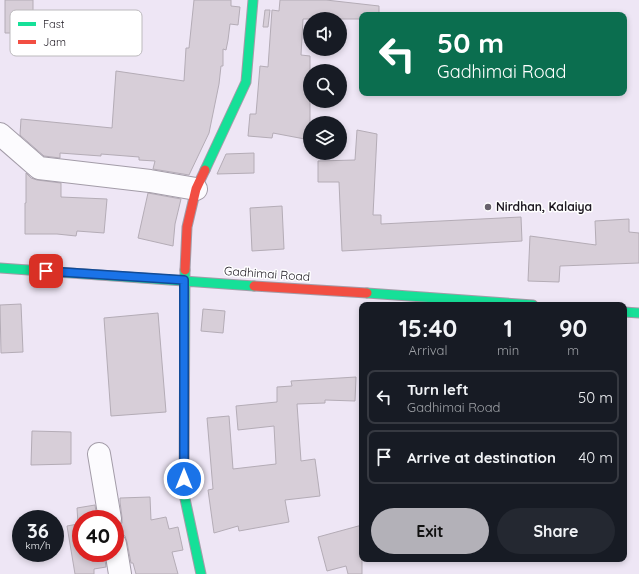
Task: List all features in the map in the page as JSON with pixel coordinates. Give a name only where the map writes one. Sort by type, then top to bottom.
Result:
[{"type":"street","points":[[201,574],[184,494],[184,280],[187,227],[196,189],[246,82],[252,0]]},
{"type":"street","points":[[0,134],[39,168],[150,181],[196,189]]},
{"type":"street","name":"Gadhimai Road","points":[[0,268],[491,302]]},
{"type":"street","points":[[627,312],[639,313]]},
{"type":"street","points":[[99,454],[108,510]]},
{"type":"street","points":[[118,562],[120,574]]},
{"type":"building","points":[[5,0],[33,0],[33,10],[10,10],[10,33],[5,33]]},
{"type":"building","points":[[194,0],[231,0],[231,6],[240,7],[238,25],[230,24],[226,50],[223,49],[223,66],[221,66],[219,84],[209,133],[189,175],[153,169],[155,161],[139,160],[139,157],[60,153],[60,158],[44,156],[20,135],[21,119],[112,128],[116,71],[184,81],[186,48],[189,48]]},
{"type":"building","points":[[280,0],[326,0],[379,6],[379,12],[359,12],[359,19],[347,19],[347,12],[303,12],[301,55],[310,56],[310,64],[303,64],[303,108],[310,108],[310,116],[303,116],[303,139],[273,133],[272,138],[248,136],[250,114],[256,114],[260,66],[268,67],[272,10],[279,11]]},
{"type":"building","points":[[265,10],[270,10],[268,27],[263,27]]},
{"type":"building","points":[[357,130],[377,134],[373,215],[381,215],[381,224],[521,217],[522,241],[342,251],[339,182],[318,182],[318,161],[355,160]]},
{"type":"building","points":[[254,153],[254,173],[217,174],[226,154]]},
{"type":"building","points":[[26,173],[31,178],[37,180],[61,183],[61,197],[107,199],[104,233],[77,231],[76,236],[57,234],[25,234]]},
{"type":"building","points":[[148,193],[181,199],[175,224],[173,246],[138,238]]},
{"type":"building","points":[[282,206],[284,249],[252,251],[250,208]]},
{"type":"building","points":[[629,219],[629,232],[639,233],[639,263],[560,266],[559,282],[528,281],[530,236],[596,245],[595,221]]},
{"type":"building","points":[[21,304],[23,352],[1,353],[0,305]]},
{"type":"building","points":[[203,309],[225,311],[223,333],[201,331]]},
{"type":"building","points":[[158,313],[166,412],[111,416],[104,318]]},
{"type":"building","points":[[356,377],[355,401],[325,400],[325,403],[297,404],[301,461],[315,459],[320,496],[285,500],[289,522],[239,531],[238,526],[214,533],[208,490],[213,489],[207,418],[229,416],[233,469],[276,464],[274,426],[238,430],[236,406],[277,402],[277,387],[292,386],[291,381]]},
{"type":"building","points":[[32,431],[71,432],[71,464],[31,465]]},
{"type":"building","points":[[150,497],[151,520],[166,517],[169,529],[178,527],[183,550],[172,552],[178,574],[136,574],[133,563],[131,563],[127,542],[124,535],[124,510],[121,510],[120,498]]},
{"type":"building","points":[[95,505],[96,510],[77,510],[77,508]]},
{"type":"building","points":[[72,525],[72,556],[67,526]]},
{"type":"building","points":[[359,526],[359,562],[362,562],[362,574],[348,574],[346,566],[327,571],[318,537]]},
{"type":"building","points":[[73,562],[105,562],[106,567],[94,569],[94,574],[75,574]]},
{"type":"traffic: fast","points":[[205,170],[246,82],[253,0]]},
{"type":"traffic: fast","points":[[0,268],[254,286]]},
{"type":"traffic: fast","points":[[185,270],[184,494],[201,574]]},
{"type":"traffic: fast","points":[[367,293],[492,302]]},
{"type":"traffic: fast","points":[[627,312],[639,313]]},
{"type":"traffic: jam","points":[[185,270],[187,227],[196,189],[205,170]]},
{"type":"traffic: jam","points":[[254,286],[367,293]]},
{"type":"place","name":"Nirdhan, Kalaiya","points":[[488,207]]},
{"type":"route","points":[[46,271],[184,280],[184,479]]}]
